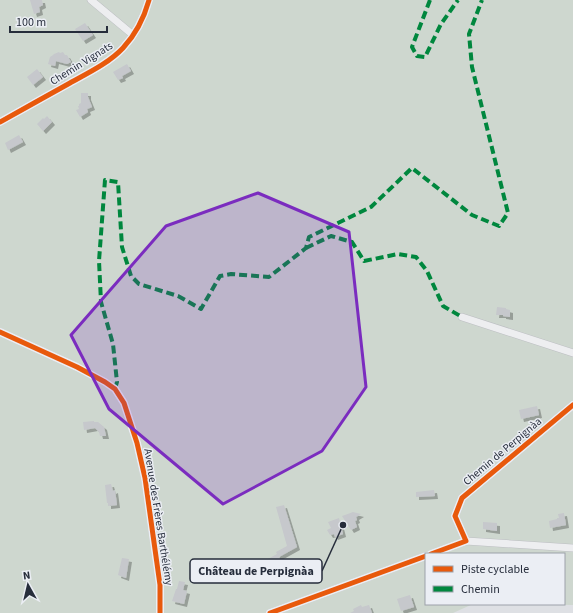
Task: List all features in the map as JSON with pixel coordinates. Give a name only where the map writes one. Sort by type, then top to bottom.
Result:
[{"type":"street","points":[[91,0],[133,35]]},
{"type":"street","name":"Chemin Vignats","points":[[0,122],[110,60],[123,48],[141,23],[149,0]]},
{"type":"street","points":[[462,317],[573,353]]},
{"type":"street","name":"Avenue des Frères Barthélémy","points":[[0,332],[106,382],[115,389],[124,403],[137,443],[145,478],[160,585],[160,613]]},
{"type":"street","name":"Chemin de Perpignàa","points":[[466,541],[456,516],[462,498],[573,405]]},
{"type":"street","points":[[434,553],[466,541],[573,548]]},
{"type":"street","points":[[270,613],[425,556]]},
{"type":"highlighted area","points":[[258,193],[349,232],[366,387],[322,451],[223,504],[109,409],[71,335],[166,226]]},
{"type":"shaded area","points":[[0,0],[573,0],[573,605],[565,605],[565,553],[425,553],[425,605],[471,605],[453,613],[0,613]]},
{"type":"building","points":[[30,0],[42,0],[43,5],[39,7],[40,12],[34,14]]},
{"type":"building","points":[[85,23],[93,35],[83,41],[75,29]]},
{"type":"building","points":[[59,52],[63,52],[67,55],[71,62],[67,64],[56,61],[55,66],[48,64],[50,57]]},
{"type":"building","points":[[127,64],[131,71],[122,76],[123,78],[118,80],[113,72]]},
{"type":"building","points":[[37,69],[43,77],[33,85],[27,77]]},
{"type":"building","points":[[81,93],[88,93],[92,107],[87,109],[88,112],[80,117],[76,110],[79,109],[78,106],[81,103]]},
{"type":"building","points":[[47,116],[52,122],[43,131],[37,124]]},
{"type":"building","points":[[19,135],[23,142],[8,150],[5,143]]},
{"type":"building","points":[[497,307],[510,310],[510,317],[496,315]]},
{"type":"building","points":[[537,406],[539,415],[521,419],[519,410]]},
{"type":"building","points":[[83,422],[98,422],[104,427],[106,436],[100,436],[99,432],[95,428],[84,430]]},
{"type":"building","points":[[111,484],[113,491],[115,490],[117,505],[108,506],[105,485]]},
{"type":"building","points":[[434,490],[435,496],[416,497],[416,492]]},
{"type":"building","points":[[284,505],[297,547],[279,557],[281,562],[264,571],[266,574],[259,577],[253,567],[277,554],[276,552],[287,546],[276,507]]},
{"type":"building","points":[[353,512],[361,514],[356,517],[357,520],[355,521],[357,527],[351,530],[342,516]]},
{"type":"building","points":[[564,513],[566,525],[550,528],[549,521],[559,518],[558,514]]},
{"type":"building","points":[[339,518],[343,534],[335,537],[334,534],[330,535],[327,530],[331,528],[328,522]]},
{"type":"building","points":[[483,522],[497,523],[497,531],[483,529]]},
{"type":"building","points":[[122,558],[129,559],[126,578],[118,575]]},
{"type":"building","points":[[179,581],[185,582],[183,590],[187,591],[184,604],[172,601]]},
{"type":"building","points":[[410,595],[414,607],[401,611],[397,599]]},
{"type":"building","points":[[361,605],[362,607],[369,605],[372,613],[350,613],[354,611],[353,609]]},
{"type":"marked path","points":[[430,0],[412,47],[417,56],[425,57],[441,24],[458,0]]},
{"type":"marked path","points":[[115,389],[117,382],[113,344],[101,302],[99,261],[105,180],[118,182],[122,247],[131,276],[139,284],[178,296],[201,309],[220,276],[231,274],[269,277],[306,248],[309,237],[371,207],[412,168],[472,215],[499,226],[508,213],[472,67],[469,34],[482,0]]},
{"type":"marked path","points":[[306,248],[331,236],[352,242],[364,261],[398,254],[416,257],[427,271],[443,306],[462,317]]},
{"type":"cycle path","points":[[0,122],[105,63],[128,43],[145,13],[149,0]]},
{"type":"cycle path","points":[[0,332],[77,367],[105,382],[115,389],[124,403],[137,443],[145,478],[160,585],[160,613]]},
{"type":"cycle path","points":[[434,553],[466,541],[455,516],[462,498],[573,405]]},
{"type":"cycle path","points":[[270,613],[425,556]]},
{"type":"place","name":"Château de Perpignàa","points":[[343,525]]}]
